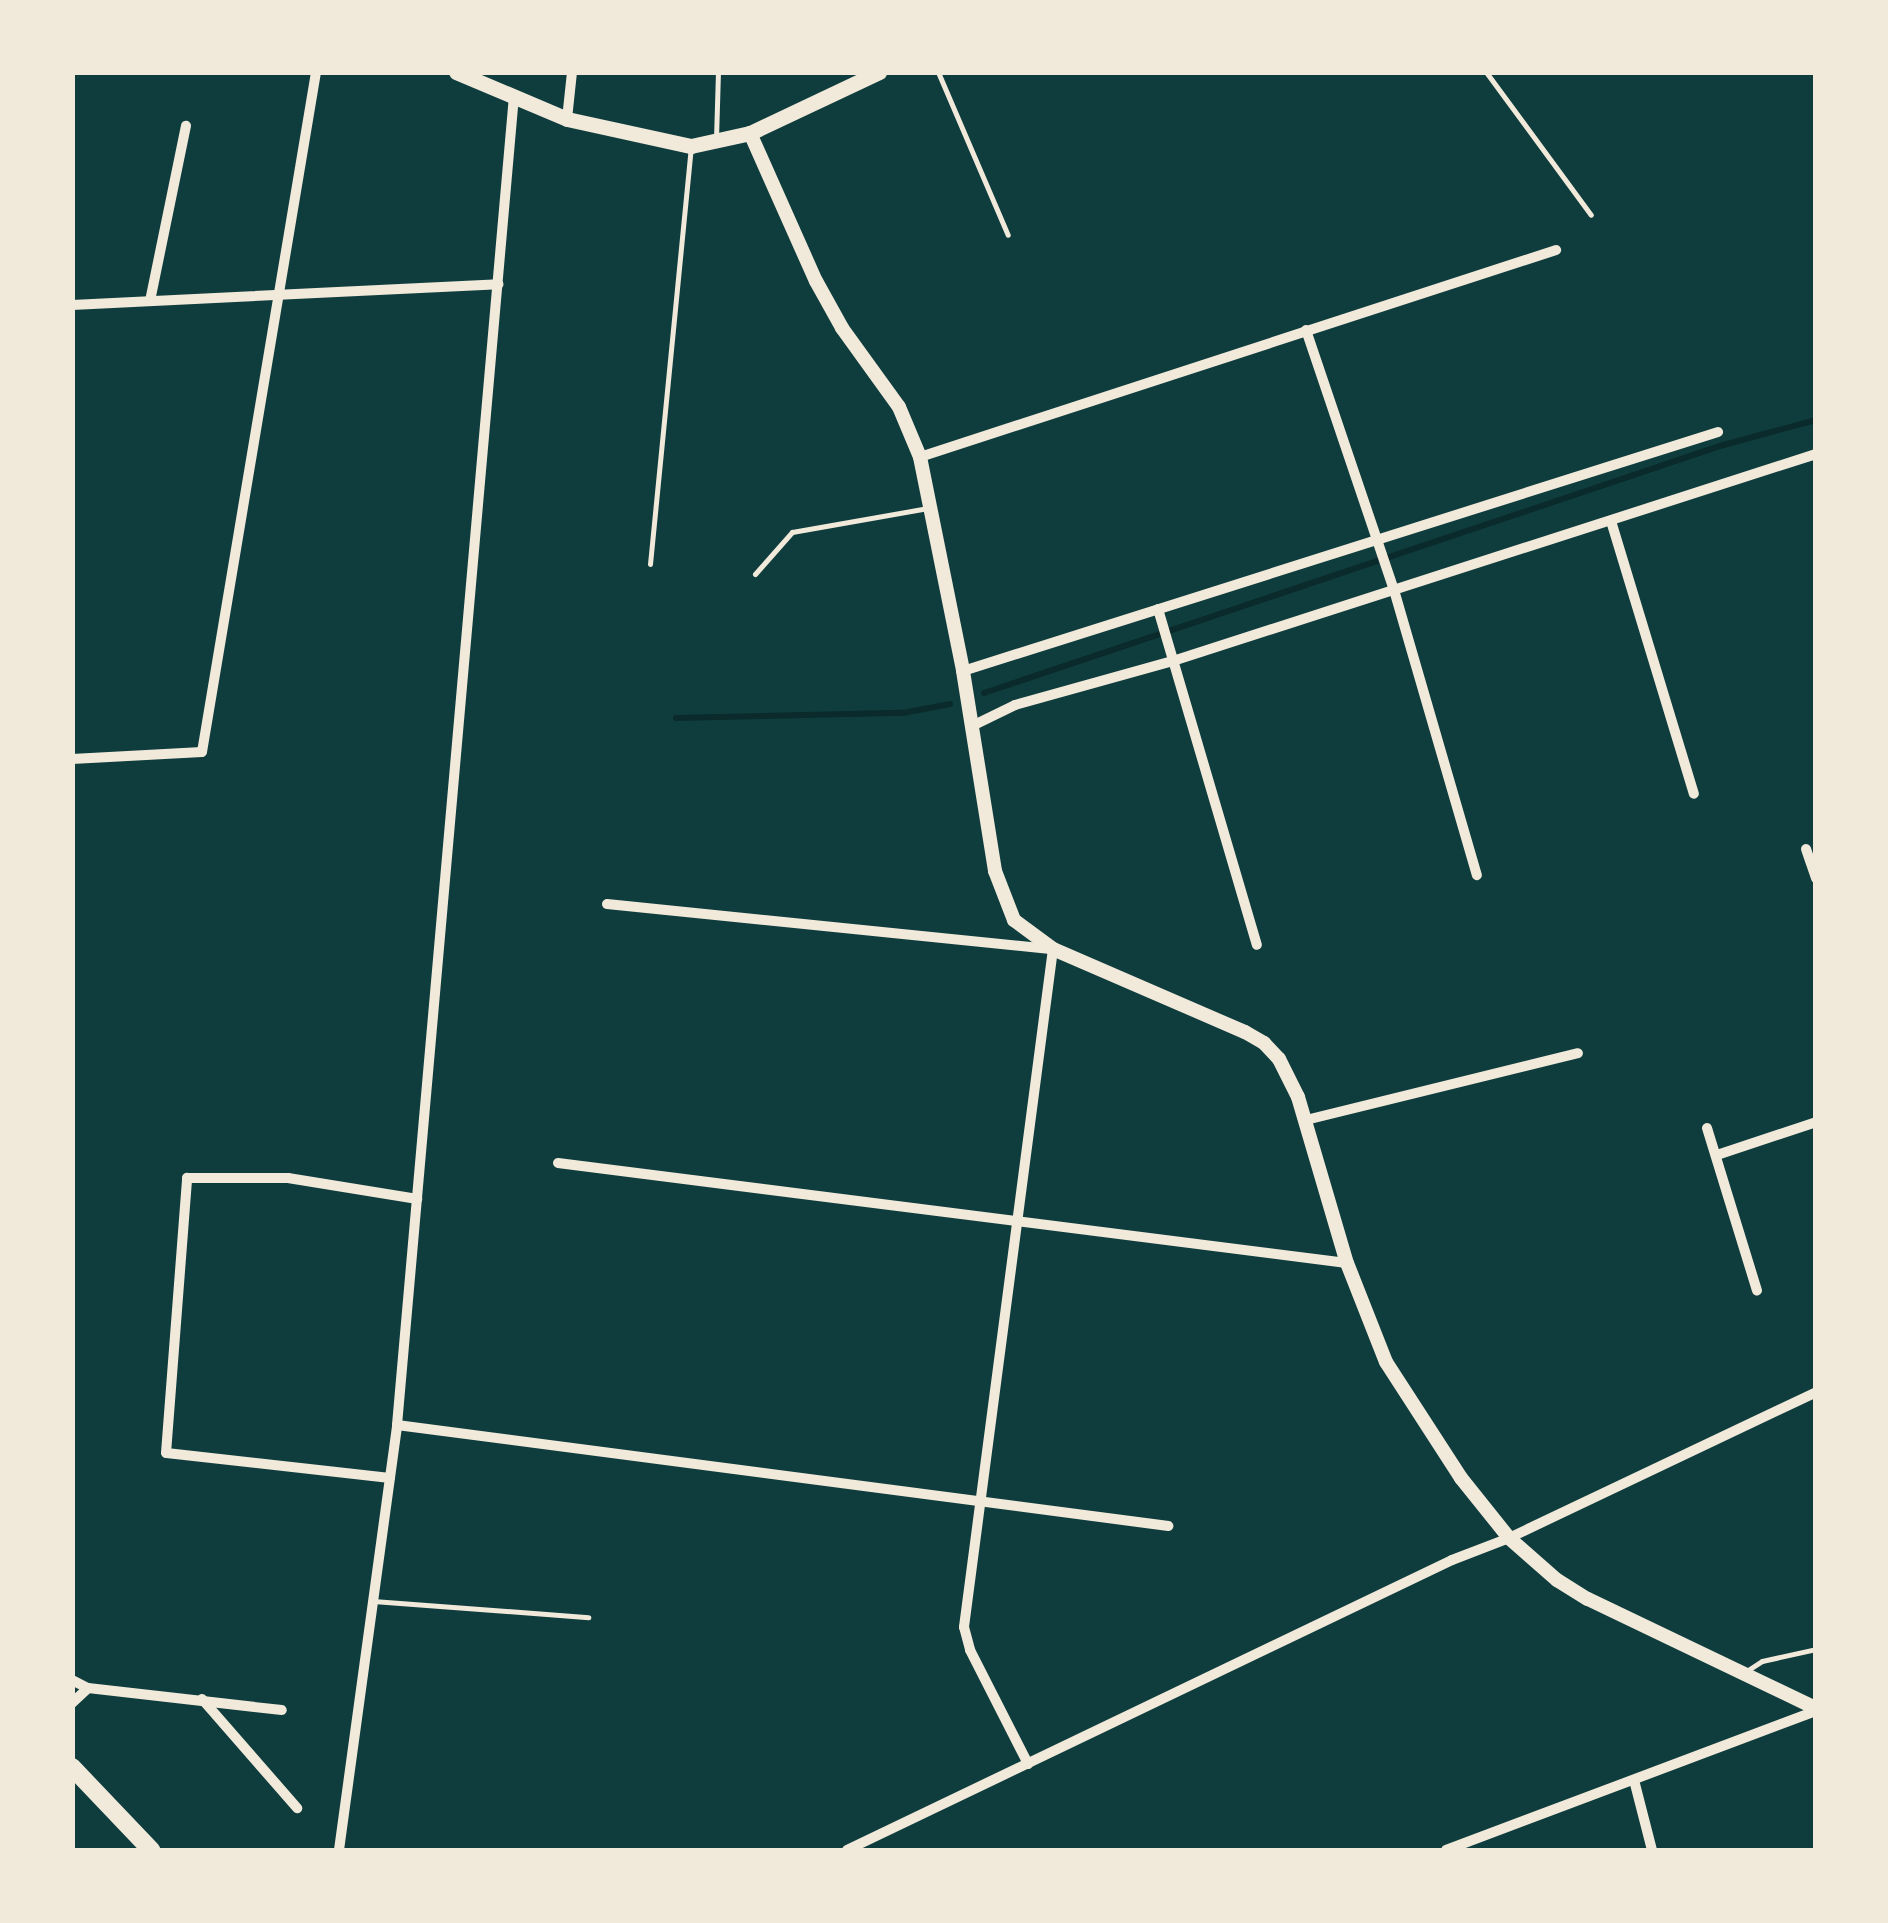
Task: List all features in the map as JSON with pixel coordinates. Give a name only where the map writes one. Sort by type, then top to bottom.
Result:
[{"type":"main road","points":[[456,72],[567,119],[691,146],[750,133],[879,72]]},
{"type":"main road","points":[[72,1767],[151,1850]]},
{"type":"street","points":[[72,759],[202,752],[316,72]]},
{"type":"street","points":[[567,119],[572,72]]},
{"type":"street","points":[[339,1850],[397,1425],[514,97]]},
{"type":"street","points":[[150,301],[186,126]]},
{"type":"street","points":[[750,133],[816,281],[842,328],[900,408],[920,457],[963,671],[1000,891],[1014,920],[1053,950],[1264,1043],[1291,1080],[1347,1264],[1401,1389],[1460,1478],[1509,1538],[1558,1580],[1588,1599],[1816,1710]]},
{"type":"street","points":[[920,457],[1556,250]]},
{"type":"street","points":[[72,306],[498,284]]},
{"type":"street","points":[[1306,330],[1394,590],[1476,875]]},
{"type":"street","points":[[963,671],[1378,543],[1718,432]]},
{"type":"street","points":[[972,726],[1014,706],[1176,660],[1816,454]]},
{"type":"street","points":[[1612,521],[1694,794]]},
{"type":"street","points":[[1158,609],[1257,945]]},
{"type":"street","points":[[1806,849],[1816,878]]},
{"type":"street","points":[[607,904],[1053,950]]},
{"type":"street","points":[[1028,1764],[966,1638],[980,1501],[1053,950]]},
{"type":"street","points":[[1306,1120],[1578,1052]]},
{"type":"street","points":[[1717,1155],[1816,1122]]},
{"type":"street","points":[[1707,1128],[1757,1291]]},
{"type":"street","points":[[558,1162],[1347,1264]]},
{"type":"street","points":[[390,1478],[166,1454],[187,1178],[288,1178],[417,1199]]},
{"type":"street","points":[[847,1850],[1452,1560],[1509,1538],[1816,1392]]},
{"type":"street","points":[[397,1425],[1168,1526]]},
{"type":"street","points":[[72,1680],[88,1688],[282,1710]]},
{"type":"street","points":[[72,1703],[88,1688]]},
{"type":"street","points":[[202,1698],[297,1808]]},
{"type":"street","points":[[1446,1850],[1816,1710]]},
{"type":"street","points":[[1634,1780],[1652,1850]]},
{"type":"lane","points":[[716,143],[718,72]]},
{"type":"lane","points":[[938,72],[1008,235]]},
{"type":"lane","points":[[1486,72],[1591,214]]},
{"type":"lane","points":[[650,564],[691,146]]},
{"type":"lane","points":[[755,574],[792,532],[931,508]]},
{"type":"lane","points":[[373,1602],[588,1617]]},
{"type":"lane","points":[[1742,1674],[1762,1660],[1816,1649]]},
{"type":"waterway","points":[[984,693],[1720,446],[1816,420]]},
{"type":"waterway","points":[[676,718],[903,713],[950,704]]}]
